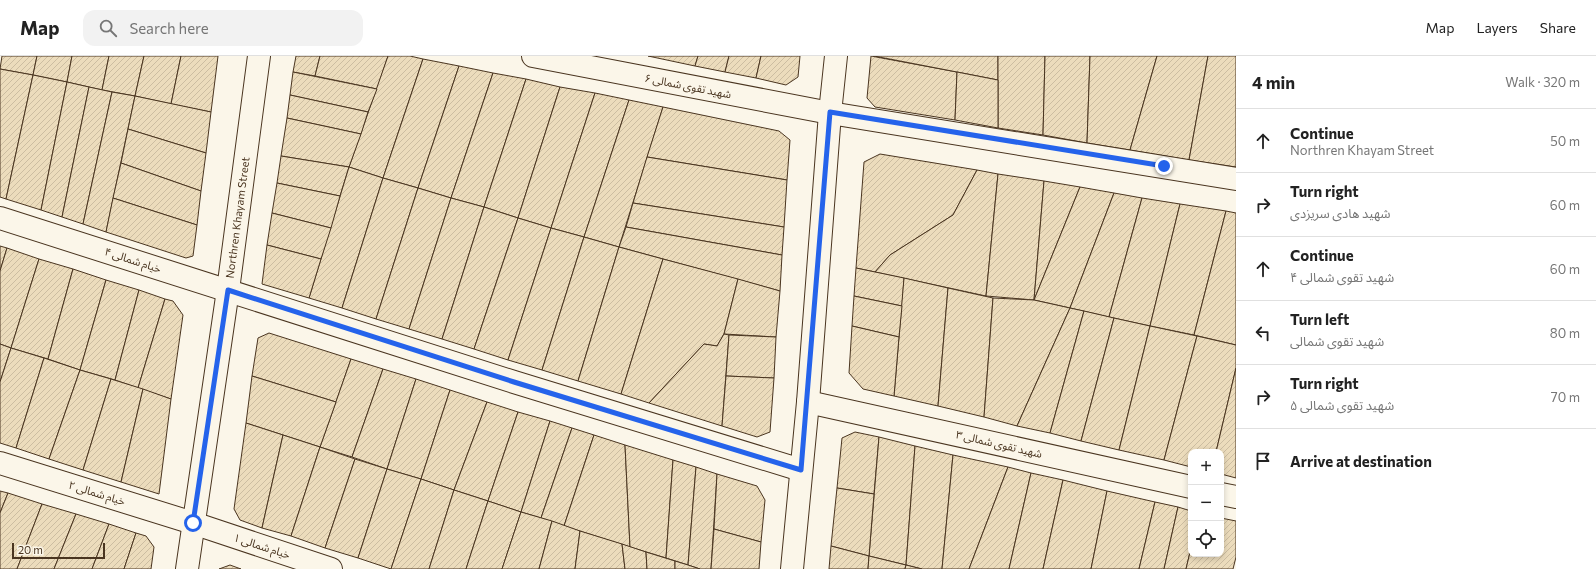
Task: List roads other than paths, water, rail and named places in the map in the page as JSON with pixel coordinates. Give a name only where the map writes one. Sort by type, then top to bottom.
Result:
[{"type":"street","name":"Northren Khayam Street","points":[[187,569],[228,290],[259,56]]},
{"type":"street","points":[[792,569],[808,402],[830,112],[836,56]]},
{"type":"street","name":"شهید تقوی شمالی ۶","points":[[540,57],[830,112],[1236,179]]},
{"type":"street","name":"خیام شمالی ۴","points":[[0,218],[514,382],[801,470]]},
{"type":"street","name":"شهید تقوی شمالی ۳","points":[[808,402],[1188,486]]},
{"type":"street","name":"خیام شمالی ۲","points":[[0,463],[193,523]]},
{"type":"street","points":[[1224,495],[1236,497]]},
{"type":"street","name":"خیام شمالی ۱","points":[[193,523],[331,569]]}]
